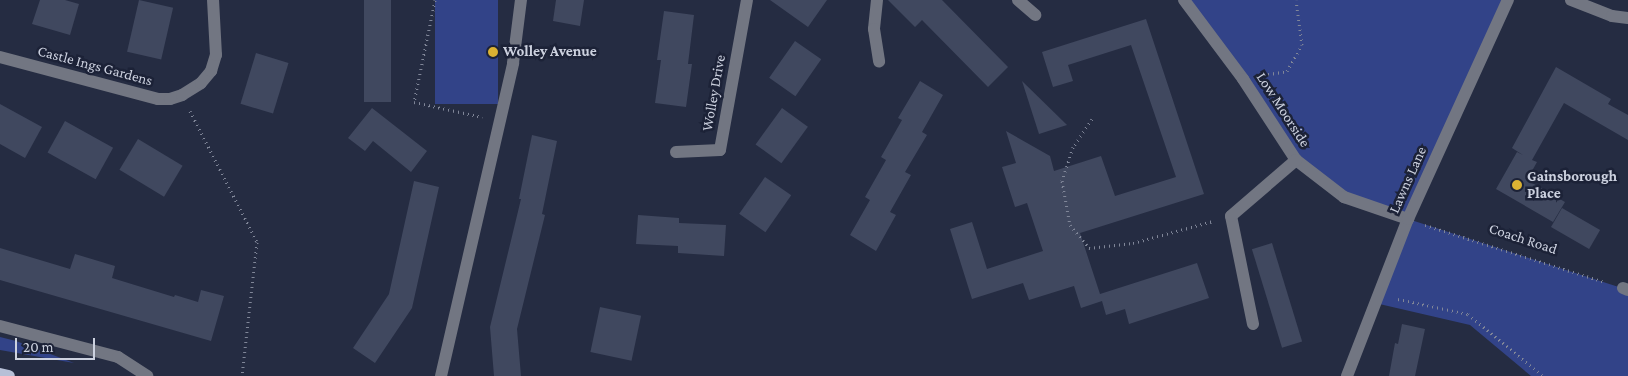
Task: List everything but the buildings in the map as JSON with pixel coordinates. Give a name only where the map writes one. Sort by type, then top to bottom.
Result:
[{"type":"main road","points":[[0,374],[9,376]]},
{"type":"street","points":[[182,95],[201,83],[211,71],[216,55],[213,0]]},
{"type":"street","points":[[441,376],[513,63],[521,0]]},
{"type":"street","name":"Wolley Drive","points":[[676,152],[720,150],[747,0]]},
{"type":"street","points":[[877,0],[874,29],[879,62]]},
{"type":"street","points":[[1018,0],[1035,15]]},
{"type":"street","name":"Low Moorside","points":[[1184,0],[1243,78],[1296,160],[1344,197],[1408,219]]},
{"type":"street","name":"Lawns Lane","points":[[1347,376],[1408,219],[1507,0]]},
{"type":"street","points":[[1571,0],[1612,16],[1628,18]]},
{"type":"street","name":"Castle Ings Gardens","points":[[0,57],[158,99],[182,95]]},
{"type":"street","points":[[1253,324],[1231,216],[1296,160]]},
{"type":"street","points":[[0,326],[118,358],[147,376]]},
{"type":"path","points":[[435,0],[414,102],[500,120]]},
{"type":"path","points":[[1243,78],[1287,71],[1302,45],[1296,0]]},
{"type":"path","points":[[182,95],[257,242],[242,376]]},
{"type":"path","points":[[1092,119],[1072,147],[1062,181],[1070,225],[1089,248],[1133,243],[1231,216]]},
{"type":"path","name":"Coach Road","points":[[1408,219],[1625,289]]},
{"type":"path","points":[[1378,295],[1468,314],[1544,376]]},
{"type":"shaded area","points":[[435,0],[498,0],[498,104],[435,104]]},
{"type":"shaded area","points":[[1184,0],[1506,0],[1408,219],[1344,197],[1296,160]]},
{"type":"shaded area","points":[[1408,219],[1628,290],[1628,376],[1531,376],[1470,325],[1375,303]]},
{"type":"shaded area","points":[[0,337],[16,341],[74,363],[0,350]]},
{"type":"place","name":"Wolley Avenue","points":[[493,52]]},
{"type":"place","name":"Gainsborough Place","points":[[1517,185]]}]
